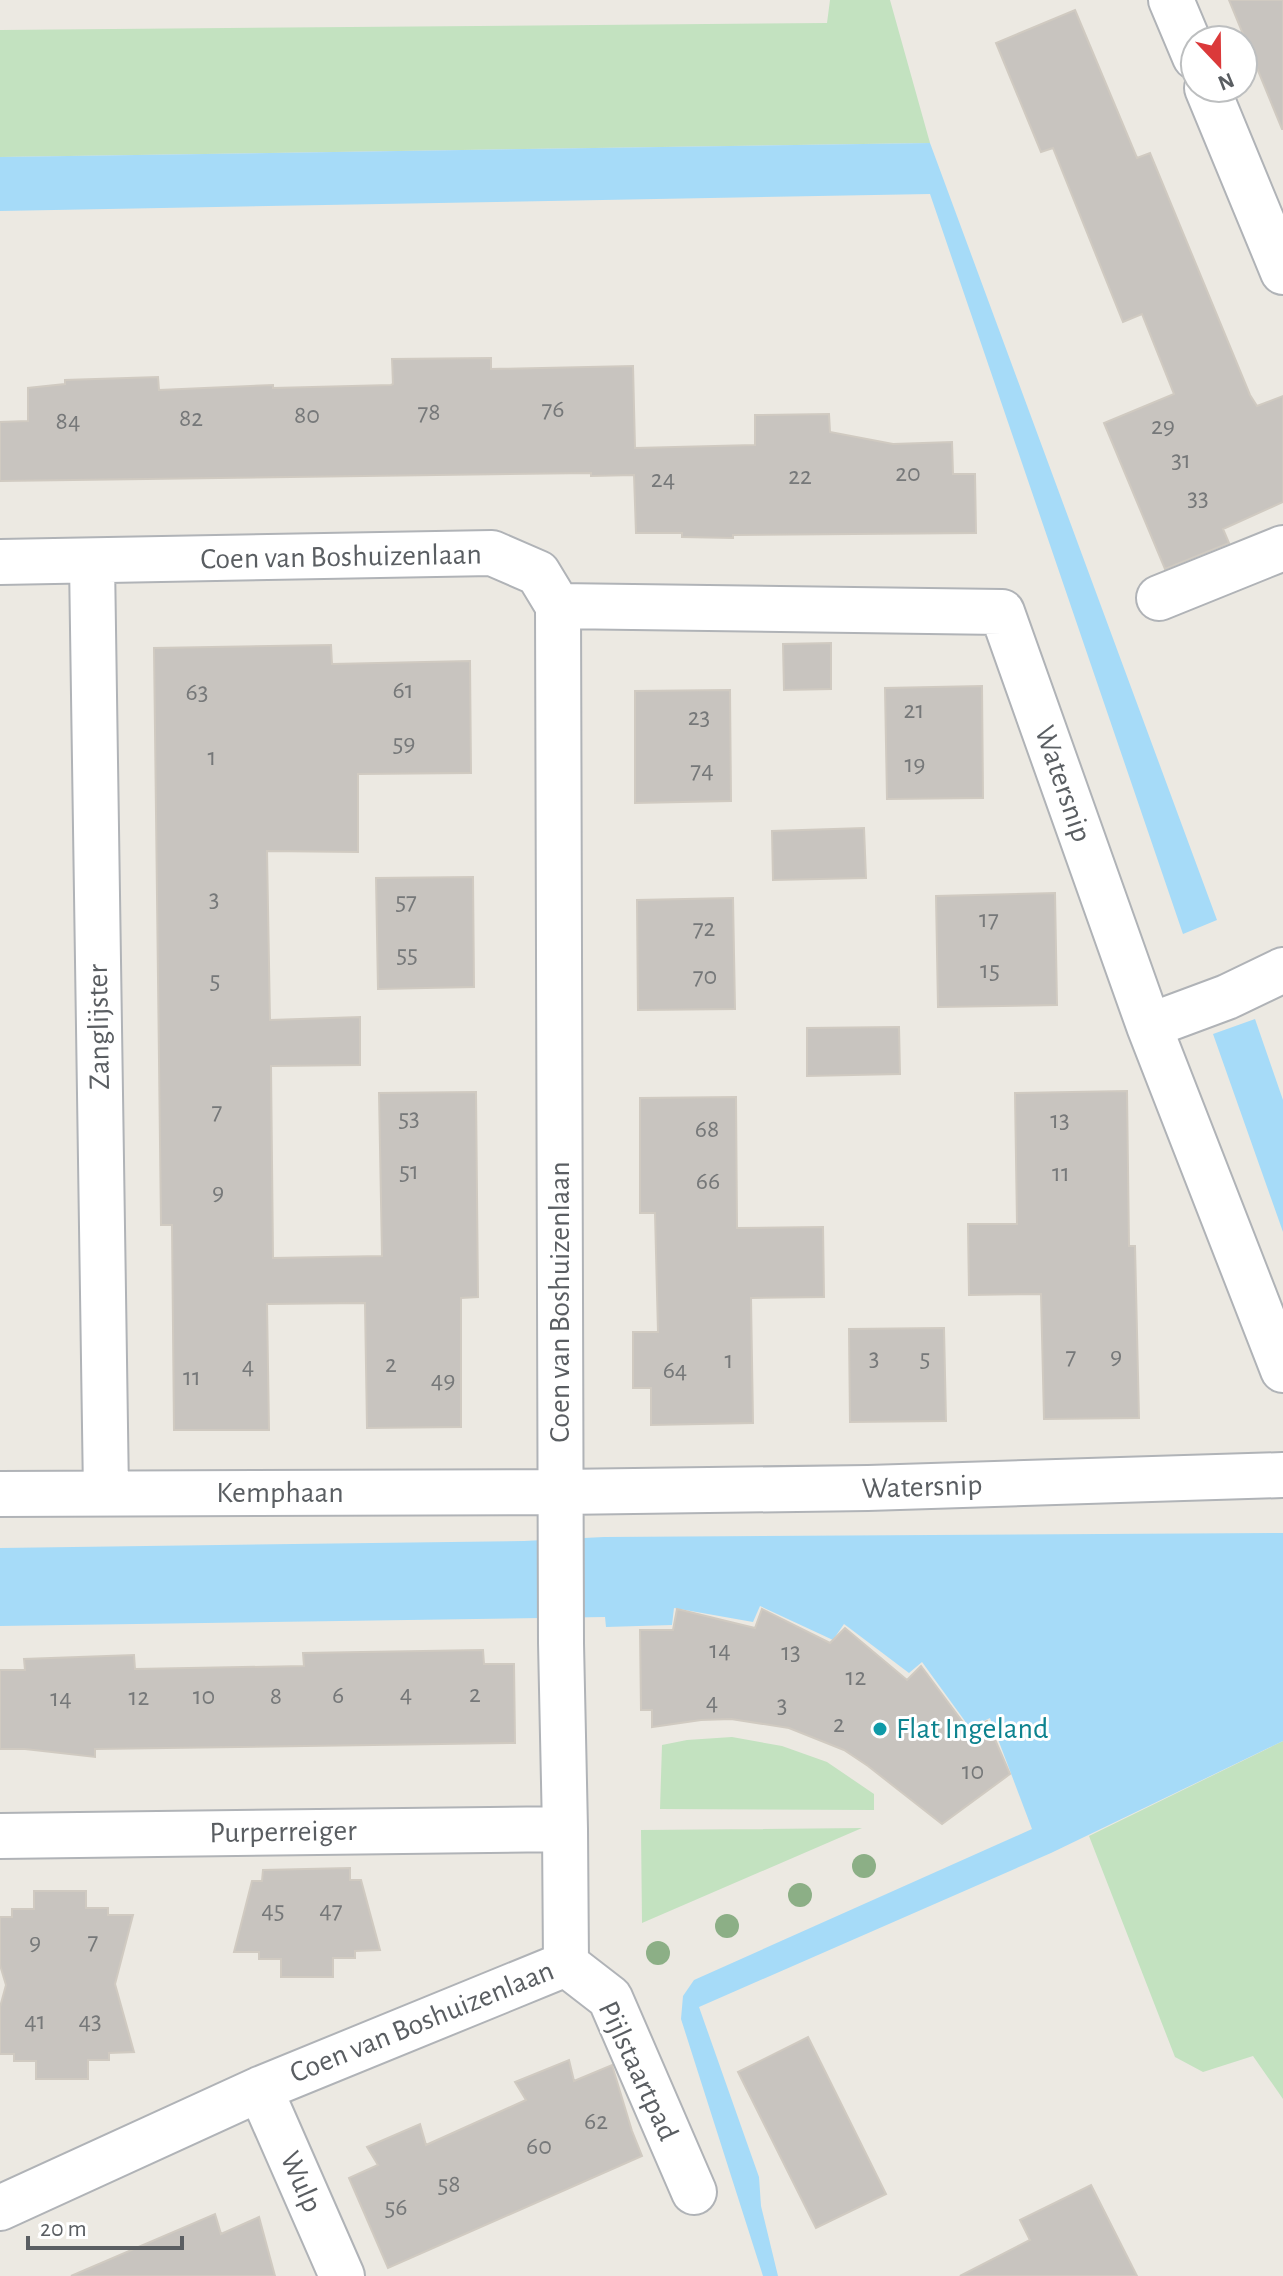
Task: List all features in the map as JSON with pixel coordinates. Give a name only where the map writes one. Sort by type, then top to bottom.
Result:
[{"type":"street","points":[[1171,0],[1181,24]]},
{"type":"street","points":[[1214,104],[1283,272]]},
{"type":"street","points":[[1159,598],[1283,548]]},
{"type":"street","name":"Coen van Boshuizenlaan","points":[[0,562],[492,553],[538,573],[558,606],[561,1623],[566,1964],[260,2089],[0,2208]]},
{"type":"street","name":"Zanglijster","points":[[92,562],[106,1493]]},
{"type":"street","name":"Watersnip","points":[[558,606],[1002,612],[1149,1026],[1283,1370]]},
{"type":"street","points":[[1149,1026],[1227,997],[1283,970]]},
{"type":"street","name":"Watersnip","points":[[561,1512],[868,1488],[1283,1475]]},
{"type":"street","name":"Kemphaan","points":[[0,1494],[106,1493],[561,1512]]},
{"type":"street","name":"Purperreiger","points":[[0,1836],[565,1829]]},
{"type":"street","name":"Pijlstaartpad","points":[[566,1964],[610,1998],[694,2192]]},
{"type":"street","name":"Wulp","points":[[260,2089],[342,2276]]},
{"type":"green space","points":[[830,0],[890,0],[930,143],[0,157],[0,30],[827,23]]},
{"type":"green space","points":[[732,1737],[782,1746],[827,1762],[874,1794],[874,1810],[660,1809],[662,1745]]},
{"type":"green space","points":[[1283,1741],[1283,2099],[1253,2056],[1203,2072],[1175,2057],[1089,1836]]},
{"type":"green space","points":[[862,1828],[642,1923],[641,1830]]},
{"type":"water","points":[[930,143],[1217,920],[1183,934],[930,194],[0,211],[0,157]]},
{"type":"water","points":[[1255,1019],[1283,1100],[1283,1232],[1213,1034]]},
{"type":"water","points":[[1283,1533],[1283,1741],[1051,1853],[699,2007],[759,2177],[761,2206],[778,2276],[763,2276],[681,2019],[683,1996],[694,1980],[1032,1829],[990,1718],[970,1728],[922,1662],[909,1673],[844,1624],[833,1640],[760,1606],[753,1622],[674,1608],[672,1625],[606,1627],[605,1617],[0,1626],[0,1548],[524,1541],[604,1537]]},
{"type":"building","points":[[1229,0],[1283,0],[1283,129],[1259,73],[1259,24],[1239,24]]},
{"type":"building","points":[[1075,10],[1137,158],[1150,153],[1250,395],[1257,406],[1283,396],[1283,502],[1223,529],[1229,543],[1165,569],[1104,423],[1174,394],[1142,314],[1123,322],[1053,148],[1041,152],[996,43]]},
{"type":"building","points":[[491,358],[491,369],[633,366],[635,448],[755,445],[755,415],[829,414],[830,432],[893,444],[952,442],[953,474],[975,474],[976,533],[733,535],[733,538],[636,533],[634,475],[591,476],[591,473],[0,481],[0,422],[28,421],[28,388],[65,384],[65,380],[158,377],[159,390],[273,385],[273,388],[391,385],[392,359]]},
{"type":"building","points":[[831,643],[831,689],[784,690],[783,644]]},
{"type":"building","points":[[331,645],[332,664],[470,661],[471,773],[358,774],[358,852],[267,851],[270,1020],[360,1017],[360,1065],[271,1066],[273,1258],[382,1256],[379,1093],[476,1092],[478,1297],[461,1298],[461,1427],[367,1428],[365,1303],[267,1304],[269,1430],[174,1430],[172,1225],[161,1225],[154,648]]},
{"type":"building","points":[[982,686],[983,798],[887,799],[885,688]]},
{"type":"building","points":[[730,690],[731,801],[635,803],[635,691]]},
{"type":"building","points":[[864,828],[866,878],[773,880],[772,831]]},
{"type":"building","points":[[473,877],[474,987],[378,989],[376,878]]},
{"type":"building","points":[[1055,893],[1057,1005],[938,1007],[936,896]]},
{"type":"building","points":[[733,898],[735,1009],[638,1010],[637,900]]},
{"type":"building","points":[[899,1027],[900,1074],[807,1076],[807,1028]]},
{"type":"building","points":[[1127,1091],[1129,1246],[1135,1246],[1139,1418],[1044,1419],[1041,1294],[969,1295],[968,1224],[1017,1224],[1015,1093]]},
{"type":"building","points":[[736,1097],[737,1228],[823,1227],[824,1297],[751,1298],[753,1423],[651,1425],[651,1388],[633,1388],[633,1332],[658,1332],[655,1213],[640,1213],[640,1098]]},
{"type":"building","points":[[944,1328],[946,1421],[850,1422],[849,1329]]},
{"type":"building","name":"Flat Ingeland","points":[[677,1609],[755,1628],[762,1609],[830,1643],[845,1628],[907,1680],[921,1666],[968,1729],[987,1721],[1010,1774],[942,1824],[844,1750],[789,1728],[731,1719],[652,1727],[652,1710],[641,1710],[640,1630],[673,1630]]},
{"type":"building","points":[[483,1650],[484,1664],[514,1664],[515,1743],[95,1749],[95,1757],[0,1749],[0,1670],[25,1670],[24,1659],[134,1655],[135,1669],[304,1666],[303,1653]]},
{"type":"building","points":[[350,1868],[350,1880],[361,1880],[380,1950],[355,1951],[355,1958],[333,1958],[333,1977],[281,1977],[281,1959],[259,1959],[259,1952],[234,1952],[252,1881],[262,1881],[263,1870]]},
{"type":"building","points":[[34,1891],[86,1891],[86,1908],[108,1908],[108,1915],[133,1915],[115,1984],[134,2052],[109,2053],[109,2060],[88,2060],[88,2079],[36,2079],[36,2061],[14,2061],[14,2054],[0,2054],[0,2007],[6,1985],[0,1965],[0,1917],[12,1917],[12,1909],[34,1909]]},
{"type":"building","points":[[808,2037],[886,2194],[816,2228],[738,2072]]},
{"type":"building","points":[[569,2060],[574,2081],[612,2065],[642,2156],[388,2268],[349,2178],[378,2165],[367,2147],[420,2124],[426,2145],[526,2100],[515,2082]]},
{"type":"building","points":[[1091,2185],[1137,2276],[960,2276],[1030,2240],[1020,2220]]},
{"type":"building","points":[[215,2214],[221,2234],[259,2217],[275,2276],[71,2276]]},
{"type":"place","name":"Flat Ingeland","points":[[880,1729]]}]
